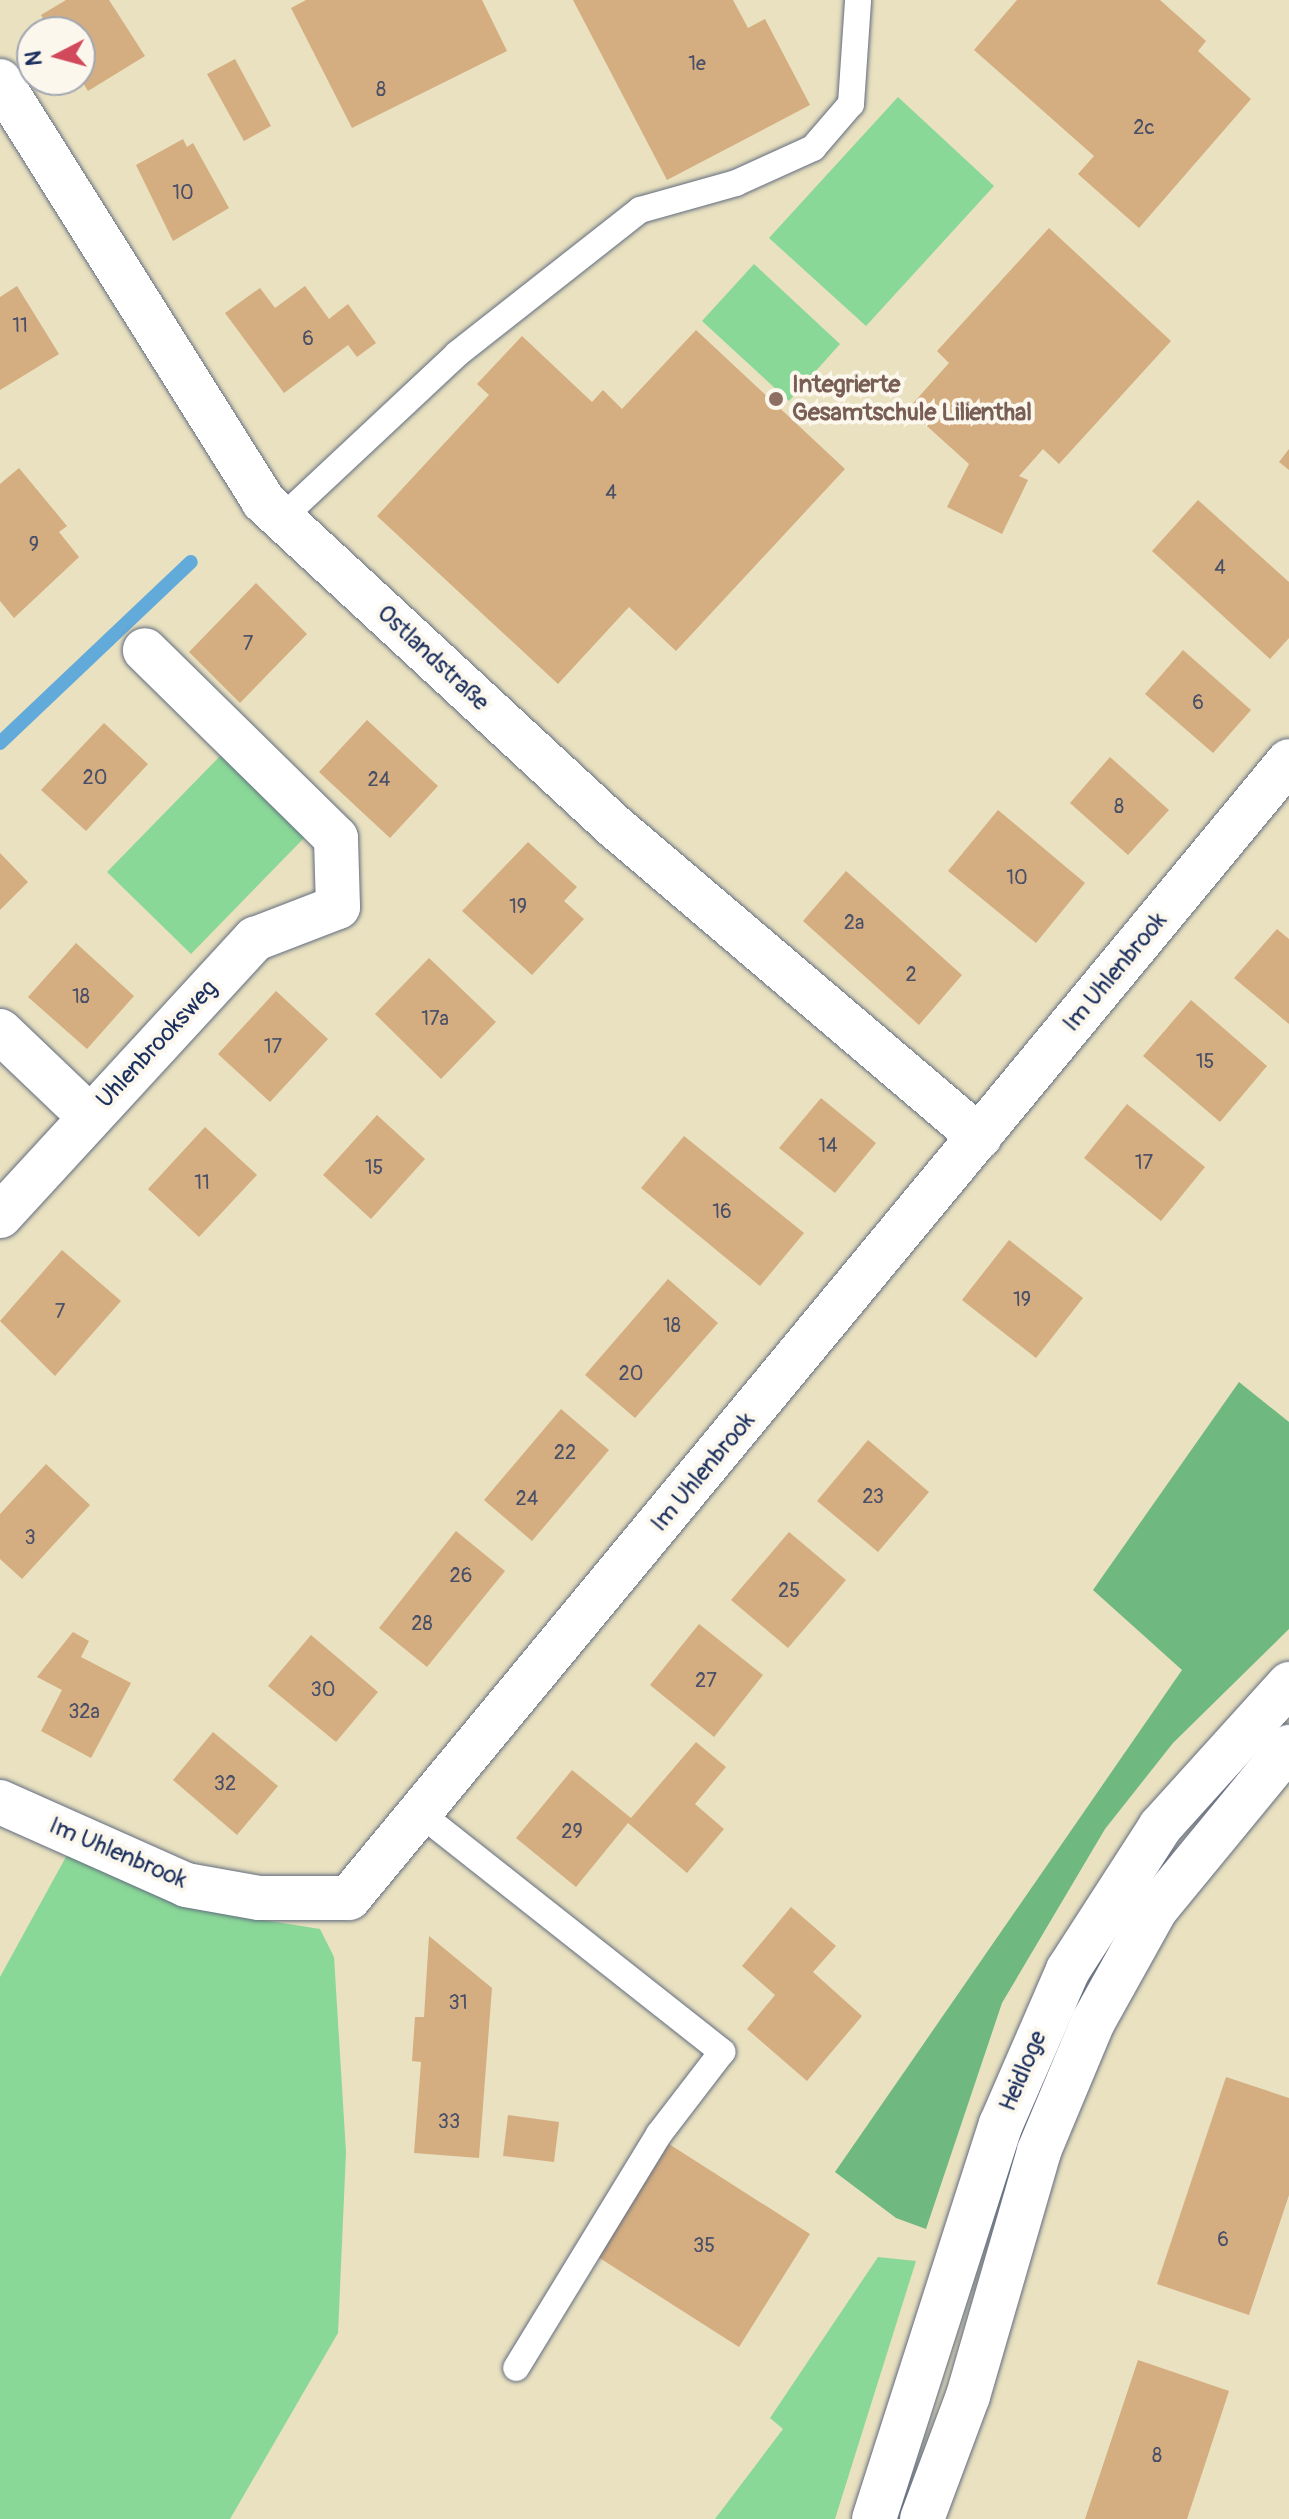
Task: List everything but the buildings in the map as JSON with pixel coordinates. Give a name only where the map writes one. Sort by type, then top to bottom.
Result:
[{"type":"street","name":"Ostlandstraße","points":[[0,81],[139,310],[263,501],[614,826],[979,1137]]},
{"type":"street","name":"Uhlenbrooksweg","points":[[0,1216],[255,939],[338,907],[336,838],[145,650]]},
{"type":"street","name":"Im Uhlenbrook","points":[[0,1802],[186,1885],[259,1898],[349,1898],[1289,761]]},
{"type":"street","points":[[0,1031],[89,1116]]},
{"type":"street","name":"Heidloge","points":[[874,2519],[1001,2124],[1068,1970],[1160,1827],[1289,1684]]},
{"type":"street","name":"Heidloge","points":[[922,2519],[968,2396],[1039,2151],[1093,2022],[1156,1909],[1289,1747]]},
{"type":"lane","points":[[282,518],[468,345],[640,210],[736,183],[813,148],[851,104],[858,0]]},
{"type":"lane","points":[[421,1814],[722,2052],[659,2134],[516,2368]]},
{"type":"green space","points":[[898,97],[994,186],[866,326],[769,238]]},
{"type":"green space","points":[[754,264],[840,344],[789,401],[702,321]]},
{"type":"green space","points":[[223,753],[307,835],[191,954],[107,872]]},
{"type":"green space","points":[[1239,1382],[1289,1422],[1289,1629],[1173,1743],[1105,1829],[1002,2003],[926,2229],[896,2218],[835,2172],[1182,1670],[1093,1590]]},
{"type":"green space","points":[[67,1855],[195,1909],[320,1929],[334,1957],[346,2152],[338,2333],[230,2519],[0,2519],[0,1977]]},
{"type":"green space","points":[[878,2257],[916,2261],[835,2519],[715,2519],[783,2429],[770,2418]]},
{"type":"waterway","points":[[0,743],[191,562]]},
{"type":"place","name":"Integrierte Gesamtschule Lilienthal","points":[[776,399]]}]
